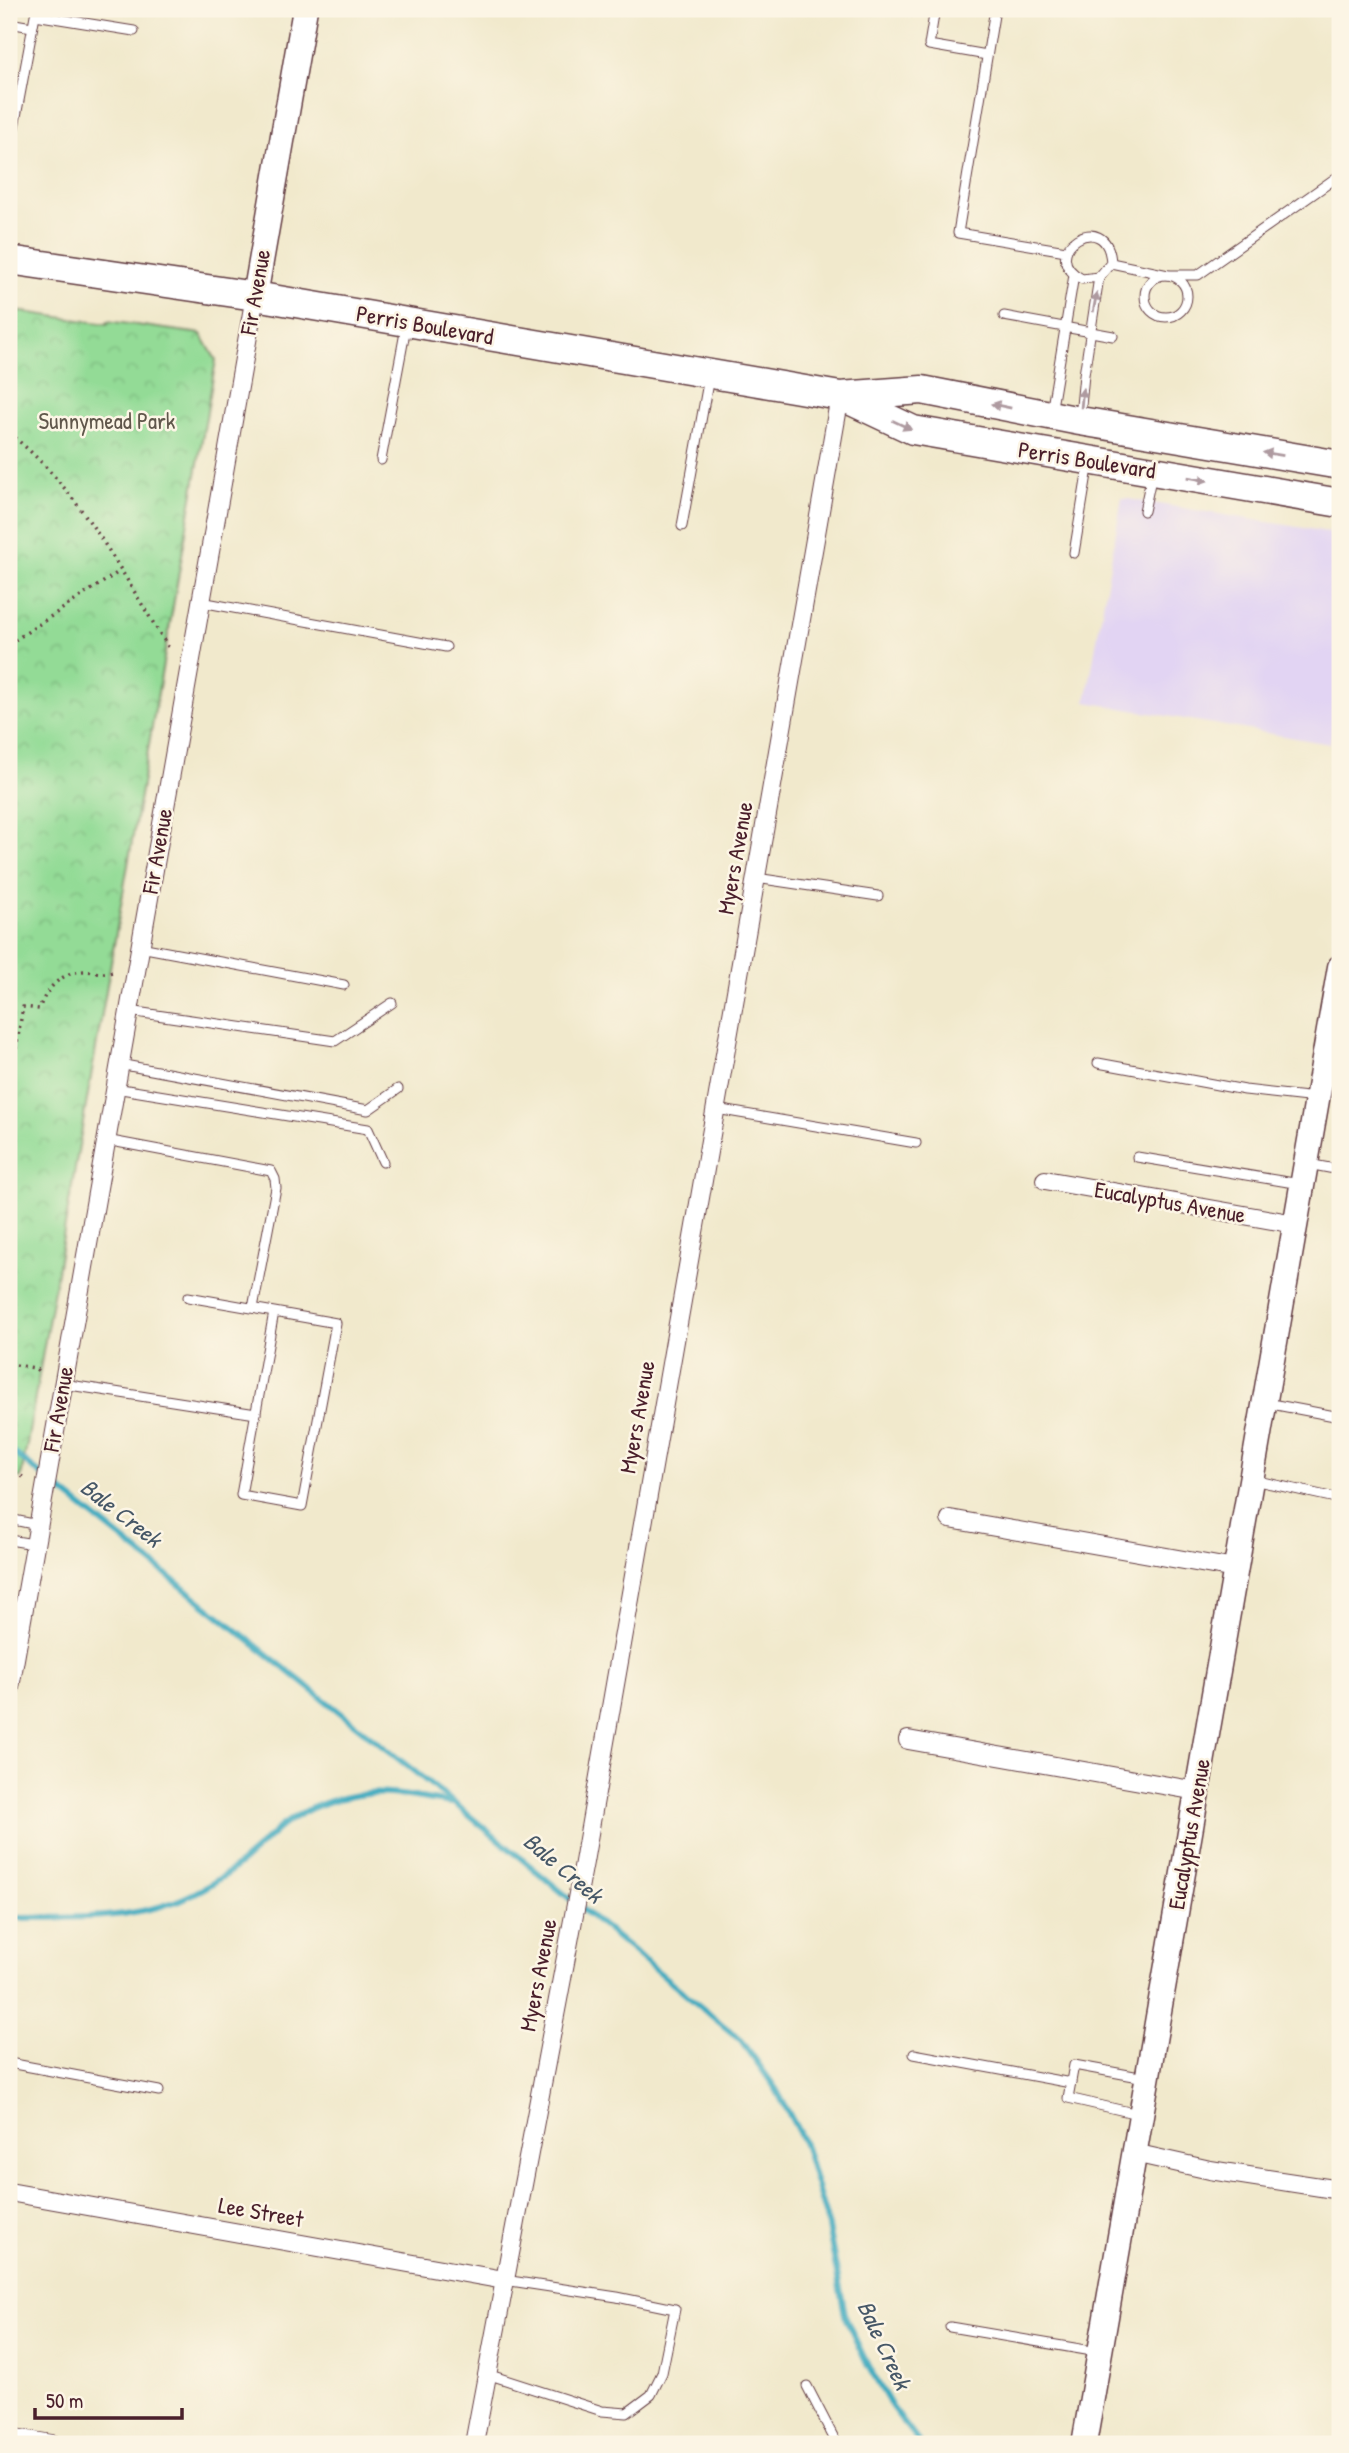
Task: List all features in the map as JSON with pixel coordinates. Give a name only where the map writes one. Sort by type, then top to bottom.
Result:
[{"type":"main road","name":"Perris Boulevard","points":[[9,260],[255,296],[840,396],[922,390],[1080,421],[1340,465]]},
{"type":"main road","name":"Perris Boulevard","points":[[840,396],[913,430],[1340,503]]},
{"type":"street","name":"Fir Avenue","points":[[9,1693],[305,9]]},
{"type":"street","name":"Myers Avenue","points":[[474,2444],[572,1931],[840,396]]},
{"type":"street","name":"Eucalyptus Avenue","points":[[1084,2444],[1317,1098],[1330,1048],[1340,967]]},
{"type":"street","name":"Eucalyptus Avenue","points":[[1045,1180],[1295,1224]]},
{"type":"street","points":[[950,1519],[1235,1569]]},
{"type":"street","points":[[908,1740],[1197,1791]]},
{"type":"street","points":[[1134,2153],[1210,2170],[1340,2190]]},
{"type":"street","name":"Lee Street","points":[[9,2192],[504,2280]]},
{"type":"street","points":[[9,2437],[52,2444]]},
{"type":"lane","points":[[935,9],[929,45],[987,55]]},
{"type":"lane","points":[[995,9],[958,233],[1066,251]]},
{"type":"lane","points":[[9,151],[34,15],[134,31]]},
{"type":"lane","points":[[9,23],[32,27]]},
{"type":"lane","points":[[1111,263],[1168,275],[1198,275],[1340,175]]},
{"type":"lane","points":[[1094,235],[1108,246],[1111,263],[1099,277],[1082,279],[1074,275],[1066,260],[1066,251],[1077,238],[1094,235]]},
{"type":"lane","points":[[1051,415],[1074,275]]},
{"type":"lane","points":[[1168,275],[1183,283],[1188,298],[1180,313],[1164,318],[1150,310],[1145,295],[1153,280],[1168,275]]},
{"type":"lane","points":[[1080,421],[1099,277]]},
{"type":"lane","points":[[1004,316],[1113,336]]},
{"type":"lane","points":[[381,460],[407,322]]},
{"type":"lane","points":[[682,527],[710,374]]},
{"type":"lane","points":[[1074,553],[1089,461]]},
{"type":"lane","points":[[1144,510],[1152,471]]},
{"type":"lane","points":[[201,602],[446,647]]},
{"type":"lane","points":[[756,878],[878,896]]},
{"type":"lane","points":[[140,947],[344,985]]},
{"type":"lane","points":[[128,1011],[335,1041],[392,1003]]},
{"type":"lane","points":[[1098,1063],[1245,1090],[1317,1098]]},
{"type":"lane","points":[[119,1064],[368,1110],[398,1089]]},
{"type":"lane","points":[[115,1088],[368,1129],[383,1162]]},
{"type":"lane","points":[[716,1109],[916,1143]]},
{"type":"lane","points":[[106,1140],[271,1171],[276,1188],[253,1308]]},
{"type":"lane","points":[[1137,1157],[1304,1174],[1340,1170]]},
{"type":"lane","points":[[188,1297],[253,1308],[335,1323],[302,1507],[241,1495],[274,1312]]},
{"type":"lane","points":[[63,1384],[256,1414]]},
{"type":"lane","points":[[1264,1402],[1340,1416]]},
{"type":"lane","points":[[1251,1480],[1340,1499]]},
{"type":"lane","points":[[9,1519],[38,1525]]},
{"type":"lane","points":[[9,1540],[34,1544]]},
{"type":"lane","points":[[914,2054],[1070,2083]]},
{"type":"lane","points":[[9,2063],[159,2091]]},
{"type":"lane","points":[[1140,2115],[1068,2098],[1070,2083],[1074,2065],[1147,2078]]},
{"type":"lane","points":[[487,2374],[602,2411],[627,2413],[651,2395],[662,2373],[675,2309],[617,2297],[504,2280]]},
{"type":"lane","points":[[950,2327],[1100,2352]]},
{"type":"lane","points":[[807,2386],[838,2444]]},
{"type":"path","points":[[9,433],[66,488],[169,648]]},
{"type":"path","points":[[9,644],[120,571]]},
{"type":"path","points":[[9,1090],[23,1007],[39,1009],[51,986],[69,975],[81,971],[105,974],[112,972]]},
{"type":"path","points":[[9,1053],[15,1054]]},
{"type":"path","points":[[9,1131],[18,1133],[9,1184]]},
{"type":"path","points":[[9,1364],[35,1368],[41,1373]]},
{"type":"path","points":[[9,1471],[23,1477]]},
{"type":"shaded area","points":[[1122,498],[1340,534],[1340,691],[1330,744],[1086,702]]},
{"type":"green space","name":"Sunnymead Park","points":[[9,310],[201,334],[216,360],[21,1478],[9,1476]]},
{"type":"waterway","name":"Bale Creek","points":[[9,1449],[454,1803],[742,2041],[776,2089],[803,2140],[826,2217],[846,2319],[868,2366],[892,2407],[920,2444]]},
{"type":"waterway","points":[[9,1918],[113,1915],[174,1902],[224,1875],[292,1819],[334,1800],[376,1793],[452,1803]]}]
